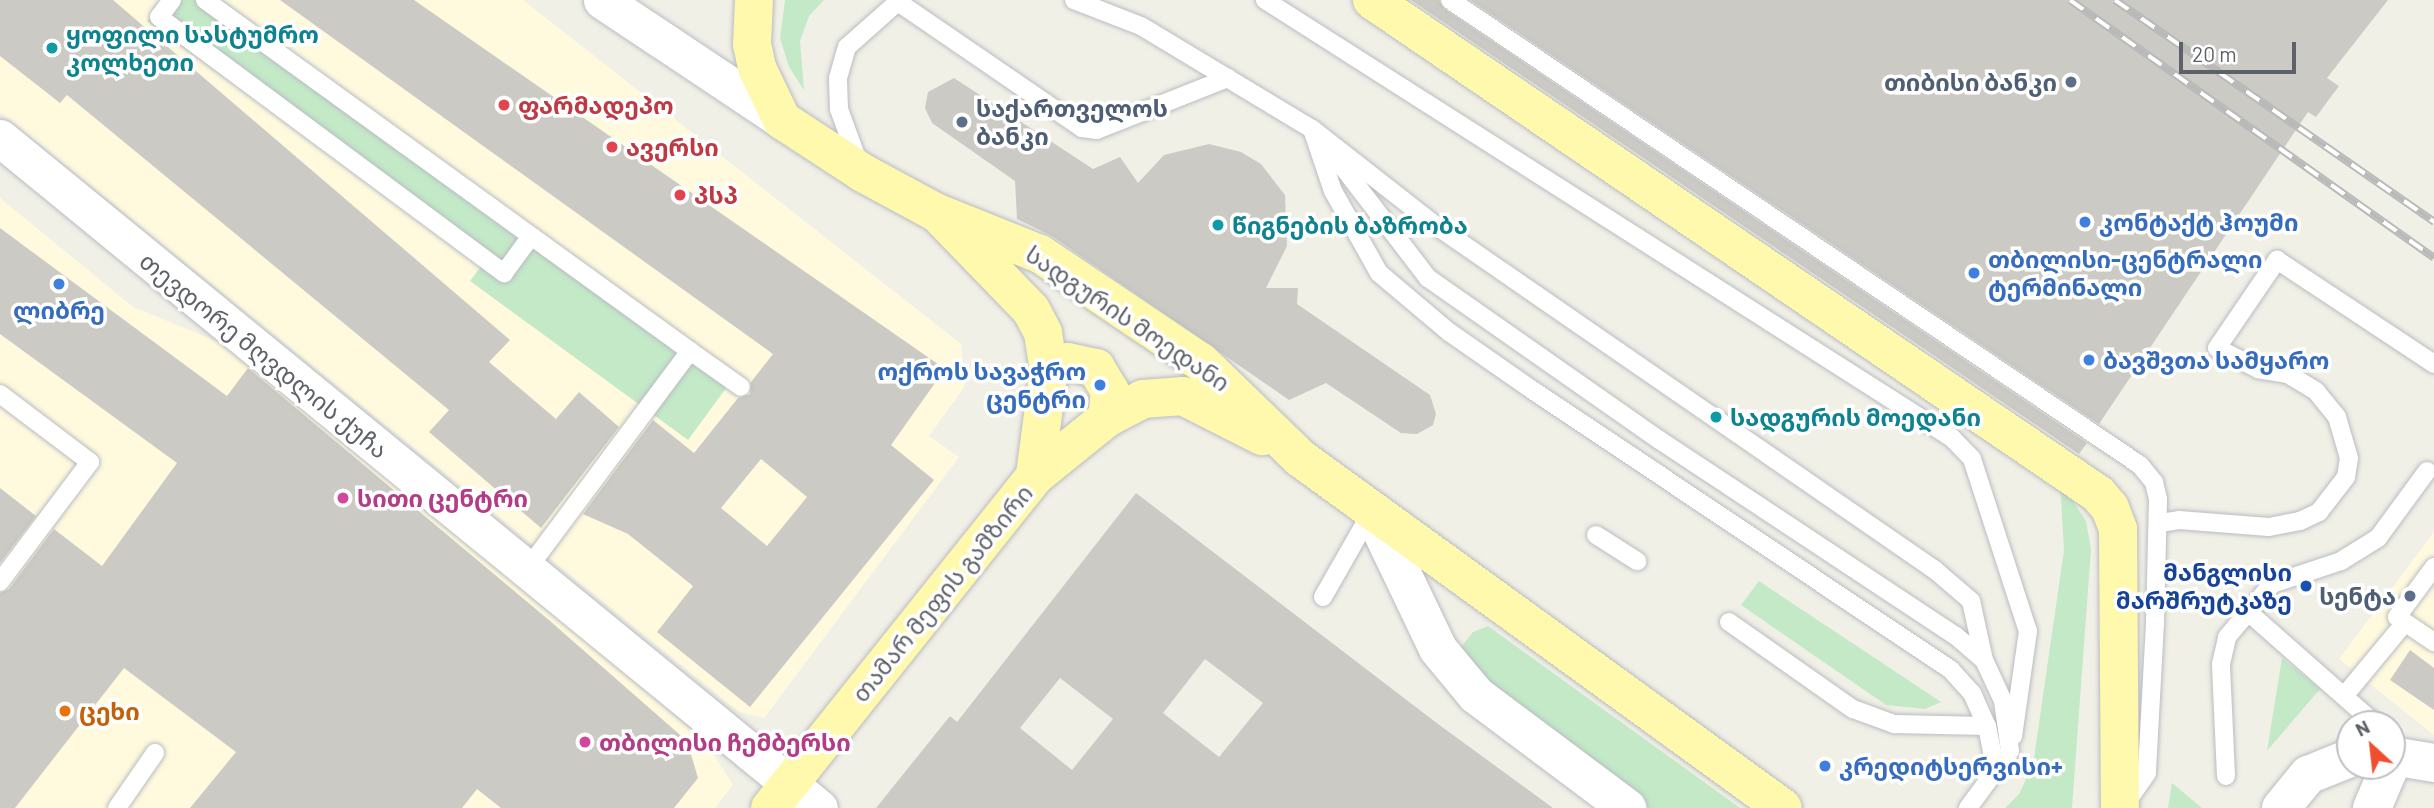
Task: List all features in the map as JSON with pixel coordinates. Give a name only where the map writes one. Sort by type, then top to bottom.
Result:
[{"type":"main road","points":[[754,0],[752,44],[757,68],[782,120]]},
{"type":"main road","points":[[1372,0],[2098,494],[2110,508],[2118,529],[2122,808]]},
{"type":"main road","name":"სადგურის მოედანი","points":[[782,120],[863,173],[935,212],[1040,254],[1201,362],[1300,458],[1783,808]]},
{"type":"main road","name":"თამარ მეფის გამზირი","points":[[935,212],[1031,310],[1042,333],[1049,369],[1035,476]]},
{"type":"main road","points":[[1049,369],[1068,362],[1096,368],[1110,390],[1107,418]]},
{"type":"main road","name":"თამარ მეფის გამზირი","points":[[779,797],[1035,476],[1107,418],[1143,398],[1184,396],[1300,458]]},
{"type":"street","name":"სადგურის მოედანი","points":[[602,0],[782,120]]},
{"type":"street","name":"თევდორე მღვდლის ქუჩა","points":[[0,138],[526,571],[779,797],[819,808]]},
{"type":"street","points":[[1372,511],[1438,649],[1476,695],[1627,808]]},
{"type":"street","points":[[2406,760],[2434,763]]},
{"type":"street","points":[[2281,808],[2308,775],[2336,764]]},
{"type":"street","points":[[2372,808],[2383,780]]},
{"type":"lane","points":[[172,0],[159,18],[504,274],[529,239]]},
{"type":"lane","points":[[205,0],[529,239],[741,387]]},
{"type":"lane","points":[[1074,0],[1141,26],[1312,129],[1435,225],[1936,570],[1970,601],[1984,660],[2003,701],[2010,751]]},
{"type":"lane","points":[[1265,0],[1952,438],[1972,460],[2028,631],[2010,751],[1968,808]]},
{"type":"lane","points":[[1450,0],[2140,465],[2154,482],[2160,523],[2147,773],[2122,808]]},
{"type":"lane","points":[[863,173],[839,109],[838,78],[847,47],[899,1],[1082,128],[1097,130],[1228,78]]},
{"type":"lane","points":[[1312,129],[1428,278],[1658,439],[1956,636],[1984,660]]},
{"type":"lane","points":[[1312,129],[1333,191],[1379,273],[1471,347],[1951,670],[1972,693],[1987,726],[1996,772]]},
{"type":"lane","points":[[2160,523],[2179,520],[2269,527],[2319,512],[2335,496],[2346,477],[2348,458],[2337,417],[2316,391],[2288,374],[2258,369],[2217,348],[2277,260],[2434,364]]},
{"type":"lane","points":[[526,571],[690,351]]},
{"type":"lane","points":[[0,394],[90,461],[0,582]]},
{"type":"lane","points":[[2225,776],[2221,664],[2228,636],[2272,584],[2341,561],[2378,538],[2427,471]]},
{"type":"lane","points":[[1323,597],[1372,511]]},
{"type":"lane","points":[[1595,535],[1637,561]]},
{"type":"lane","points":[[2434,567],[2397,617],[2403,625],[2434,642]]},
{"type":"lane","points":[[2247,611],[2361,710]]},
{"type":"lane","points":[[1729,622],[1853,709],[1894,724],[1987,726]]},
{"type":"lane","points":[[2345,695],[2403,625]]},
{"type":"lane","points":[[117,808],[155,753]]},
{"type":"shaded area","points":[[0,0],[162,0],[147,21],[482,266],[470,281],[734,376],[221,0],[523,0],[961,344],[965,386],[929,436],[959,457],[764,718],[739,712],[0,112]]},
{"type":"shaded area","points":[[0,198],[133,307],[260,359],[707,744],[733,785],[715,808],[0,808]]},
{"type":"shaded area","name":"სენტა","points":[[2434,532],[2434,735],[2339,659]]},
{"type":"green space","points":[[162,0],[221,0],[735,376],[688,440],[470,281],[482,265],[147,21]]},
{"type":"green space","points":[[785,0],[824,0],[809,16],[800,41],[804,90],[789,67],[780,38]]},
{"type":"green space","points":[[2060,482],[2086,521],[2091,549],[2072,808],[2005,808],[2019,794],[2033,765],[2064,550]]},
{"type":"green space","points":[[1759,581],[1941,702],[1925,709],[1886,705],[1741,605]]},
{"type":"green space","points":[[1488,626],[1740,808],[1649,808],[1459,669],[1462,646],[1473,632]]},
{"type":"green space","points":[[2282,658],[2320,689],[2267,751]]},
{"type":"green space","points":[[2172,783],[2202,808],[2168,808]]},
{"type":"building","points":[[0,0],[113,0],[510,340],[489,362],[556,419],[579,392],[619,427],[541,528],[429,432],[449,410],[67,95],[60,103],[0,56]]},
{"type":"building","points":[[280,0],[414,0],[945,369],[891,445],[934,480],[750,707],[657,632],[693,586],[628,534],[583,514],[653,420],[694,453],[738,398],[750,394],[751,382],[773,354]],"holes":[[[761,459],[807,497],[767,546],[721,508]]]},
{"type":"building","points":[[1411,0],[1439,0],[1444,9],[2087,443],[2079,454]]},
{"type":"building","name":"თბილისი-ცენტრალი ტერმინალი","points":[[1470,0],[2388,0],[2327,78],[2339,86],[2316,117],[2308,112],[2099,424]]},
{"type":"building","points":[[954,78],[1093,169],[1120,157],[1138,183],[1164,155],[1209,144],[1241,152],[1261,164],[1285,195],[1287,246],[1266,288],[1298,288],[1297,304],[1430,395],[1436,414],[1433,425],[1417,434],[1401,433],[1326,383],[1289,400],[1052,236],[1017,219],[1015,181],[932,123],[925,108],[928,92]]},
{"type":"building","points":[[0,228],[227,396],[248,368],[550,621],[687,741],[698,778],[674,808],[501,808],[477,789],[462,808],[190,808],[236,752],[124,668],[15,808],[0,808],[0,593],[9,589],[54,529],[102,566],[177,463],[0,334]]},
{"type":"building","points":[[0,488],[36,516],[0,563]]},
{"type":"building","points":[[1136,493],[1438,724],[1553,808],[876,808],[950,716],[957,722]],"holes":[[[1205,659],[1263,703],[1219,757],[1163,713]],[[1060,678],[1113,719],[1072,770],[1020,728]]]},
{"type":"building","points":[[2410,650],[2434,668],[2434,710],[2390,680]]},
{"type":"railway","points":[[2070,0],[2434,258]]},
{"type":"railway","points":[[2115,0],[2434,222]]},
{"type":"place","name":"ყოფილი სასტუმრო კოლხეთი","points":[[52,48]]},
{"type":"place","name":"თიბისი ბანკი","points":[[2071,82]]},
{"type":"place","name":"ფარმადეპო","points":[[504,105]]},
{"type":"place","name":"საქართველოს ბანკი","points":[[962,122]]},
{"type":"place","name":"ავერსი","points":[[612,147]]},
{"type":"place","name":"პსპ","points":[[680,195]]},
{"type":"place","name":"კონტაქტ ჰოუმი","points":[[2085,222]]},
{"type":"place","name":"წიგნების ბაზრობა","points":[[1218,225]]},
{"type":"place","name":"თბილისი-ცენტრალი ტერმინალი","points":[[1974,273]]},
{"type":"place","name":"ლიბრე","points":[[59,284]]},
{"type":"place","name":"ბავშვთა სამყარო","points":[[2089,360]]},
{"type":"place","name":"ოქროს სავაჭრო ცენტრი","points":[[1100,385]]},
{"type":"place","name":"სადგურის მოედანი","points":[[1716,417]]},
{"type":"place","name":"სითი ცენტრი","points":[[343,498]]},
{"type":"place","name":"მანგლისი მარშრუტკაზე","points":[[2306,586]]},
{"type":"place","name":"სენტა","points":[[2410,596]]},
{"type":"place","name":"ცეხი","points":[[65,711]]},
{"type":"place","name":"თბილისი ჩემბერსი","points":[[585,742]]},
{"type":"place","name":"კრედიტსერვისი+","points":[[1825,766]]}]
